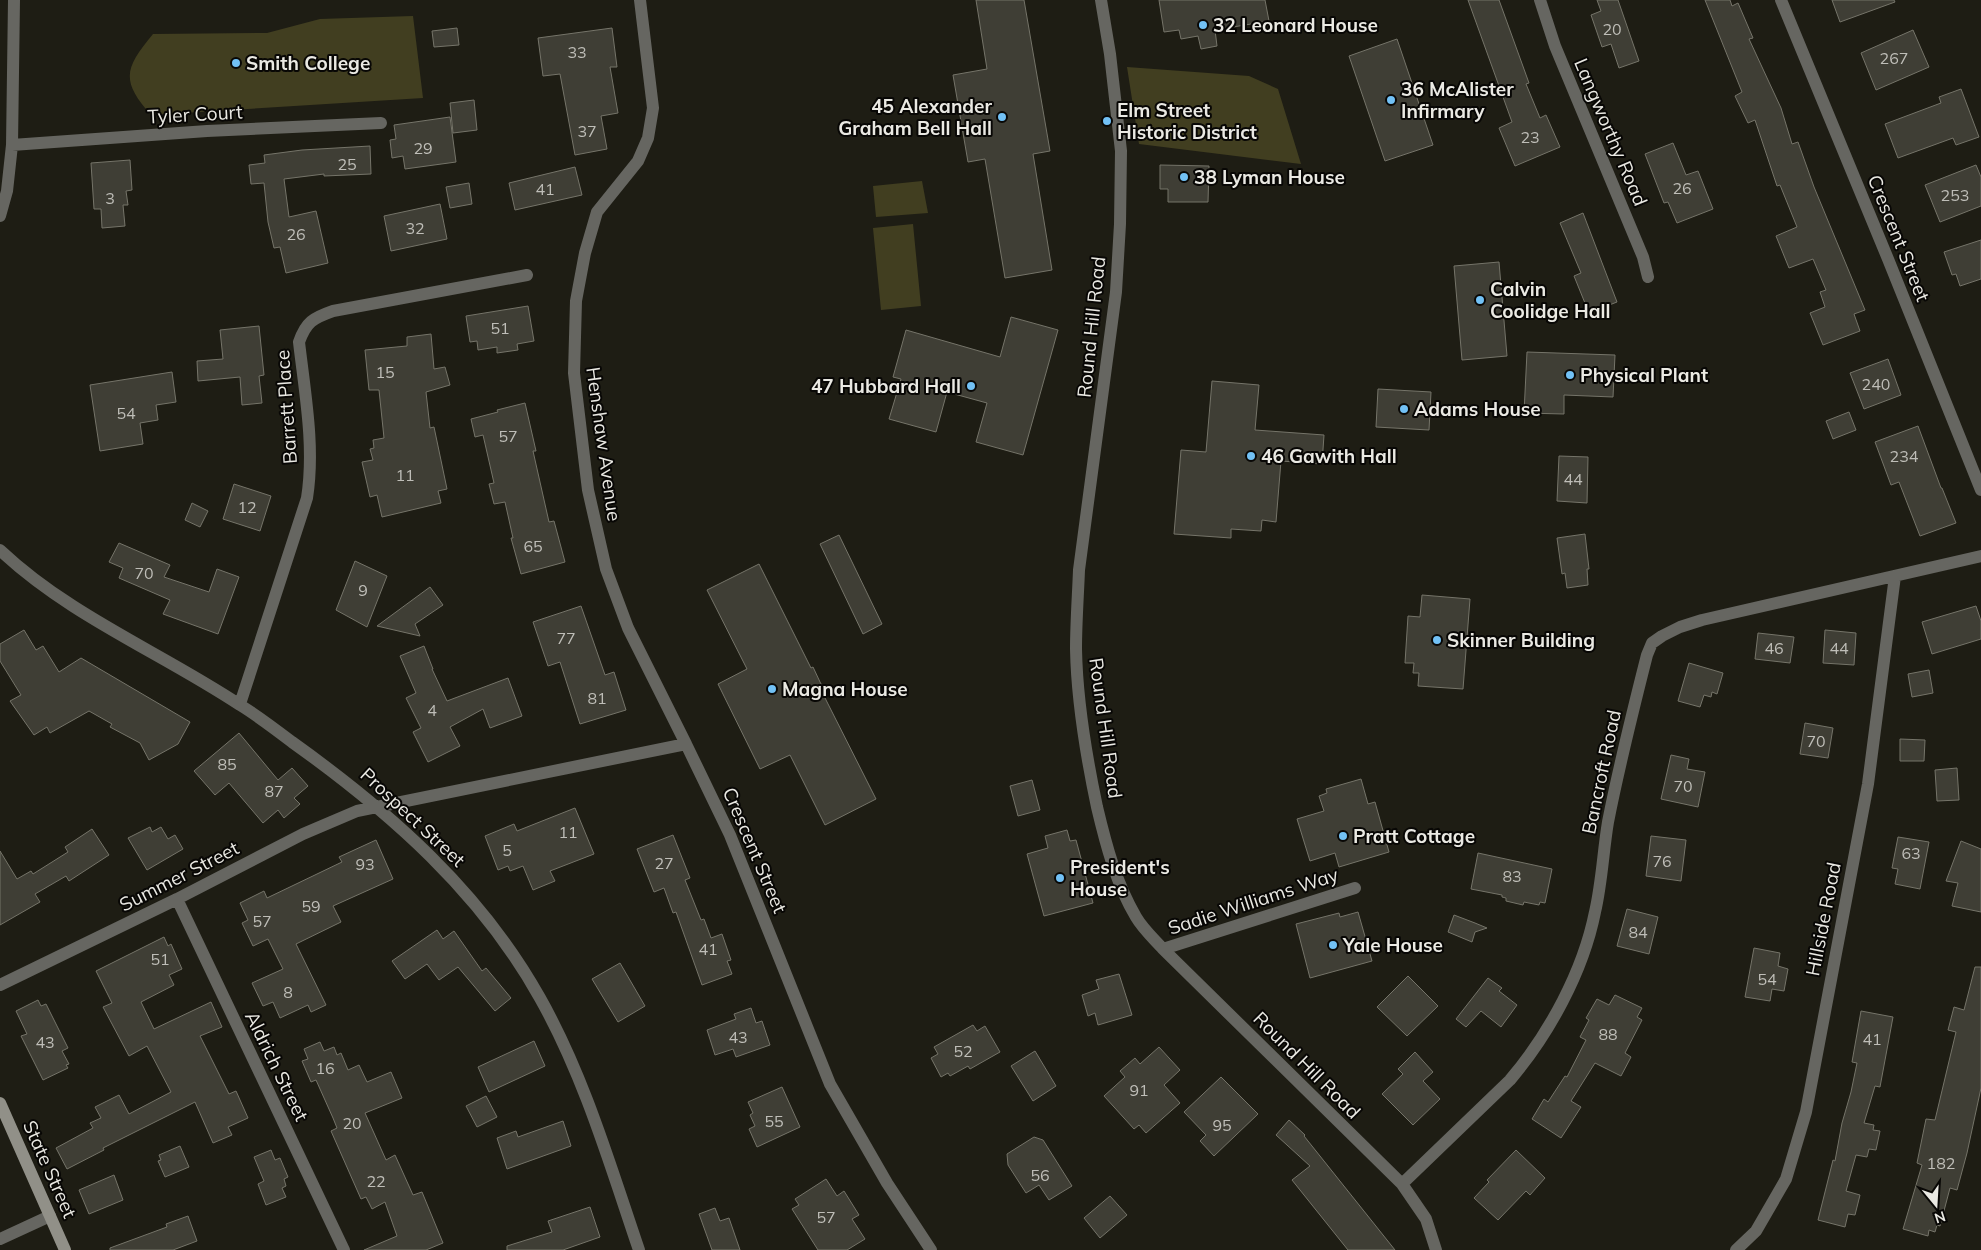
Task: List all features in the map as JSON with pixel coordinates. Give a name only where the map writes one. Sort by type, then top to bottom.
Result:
[{"type":"main road","name":"State Street","points":[[0,1103],[65,1250]]},
{"type":"street","points":[[0,216],[7,190],[12,145],[14,0]]},
{"type":"street","name":"Henshaw Avenue","points":[[640,0],[653,108],[648,138],[638,161],[597,212],[585,253],[576,301],[574,373],[588,490],[606,569],[628,628],[686,744]]},
{"type":"street","name":"Round Hill Road","points":[[1101,0],[1110,54],[1121,151],[1120,224],[1116,292],[1078,587],[1076,628],[1077,675],[1088,763],[1108,853],[1116,877],[1137,919],[1163,949],[1402,1184],[1426,1219],[1436,1250]]},
{"type":"street","name":"Langworthy Road","points":[[1540,0],[1555,46],[1642,257],[1648,278]]},
{"type":"street","name":"Crescent Street","points":[[1781,0],[1981,490]]},
{"type":"street","name":"Tyler Court","points":[[12,145],[207,131],[382,124]]},
{"type":"street","name":"Barrett Place","points":[[240,704],[307,498],[310,469],[309,437],[299,342],[303,329],[310,322],[333,311],[527,275]]},
{"type":"street","name":"Prospect Street","points":[[0,550],[43,587],[240,704],[337,774],[378,806],[438,863],[472,900],[511,950],[541,999],[577,1076],[639,1250]]},
{"type":"street","name":"Bancroft Road","points":[[1402,1184],[1521,1067],[1554,1017],[1578,967],[1594,918],[1608,822],[1647,655],[1652,643],[1680,627],[1702,620],[1981,556]]},
{"type":"street","name":"Hillside Road","points":[[1736,1250],[1756,1230],[1786,1179],[1806,1112],[1868,784],[1895,576]]},
{"type":"street","points":[[378,806],[686,744]]},
{"type":"street","name":"Crescent Street","points":[[686,744],[724,822],[830,1084],[882,1176],[931,1250]]},
{"type":"street","name":"Summer Street","points":[[0,985],[176,899],[302,834],[357,811],[378,806]]},
{"type":"street","name":"Sadie Williams Way","points":[[1163,949],[1355,888]]},
{"type":"street","name":"Aldrich Street","points":[[176,899],[344,1250]]},
{"type":"street","points":[[0,1239],[50,1216]]},
{"type":"shaded area","points":[[413,16],[423,98],[151,115],[134,92],[131,83],[132,65],[153,34],[267,33],[320,19]]},
{"type":"shaded area","points":[[1127,67],[1249,76],[1278,89],[1301,164],[1139,144]]},
{"type":"shaded area","points":[[922,181],[928,213],[876,217],[873,186]]},
{"type":"shaded area","points":[[913,224],[921,306],[881,310],[873,228]]},
{"type":"building","name":"45 Alexander Graham Bell Hall","points":[[976,0],[1024,0],[1050,151],[1033,154],[1052,270],[1005,278],[985,159],[968,162],[953,75],[987,69]]},
{"type":"building","name":"32 Leonard House","points":[[1159,0],[1265,0],[1269,21],[1215,30],[1217,46],[1201,49],[1198,36],[1181,39],[1179,30],[1164,32]]},
{"type":"building","points":[[1468,0],[1499,0],[1529,83],[1526,84],[1540,118],[1546,115],[1560,147],[1515,166],[1499,128],[1512,122]]},
{"type":"building","points":[[1597,0],[1618,0],[1639,61],[1619,68],[1611,44],[1602,47],[1591,15],[1601,11]]},
{"type":"building","points":[[1705,0],[1730,0],[1732,6],[1738,3],[1753,38],[1749,39],[1781,108],[1792,144],[1798,142],[1814,187],[1865,310],[1854,314],[1860,331],[1823,345],[1810,313],[1825,307],[1820,292],[1826,290],[1813,259],[1789,268],[1776,236],[1797,227],[1780,185],[1777,186],[1755,120],[1748,123],[1735,96],[1742,92]]},
{"type":"building","points":[[1832,0],[1894,0],[1895,2],[1840,22]]},
{"type":"building","points":[[457,28],[459,45],[434,47],[432,31]]},
{"type":"building","points":[[612,28],[617,67],[610,67],[618,113],[601,116],[607,149],[575,155],[560,74],[543,76],[538,38]]},
{"type":"building","points":[[1913,30],[1929,67],[1876,90],[1861,53]]},
{"type":"building","name":"36 McAlister Infirmary","points":[[1397,39],[1433,145],[1385,161],[1349,56]]},
{"type":"building","points":[[1961,89],[1979,137],[1956,145],[1953,138],[1898,158],[1885,124],[1941,103],[1939,97]]},
{"type":"building","points":[[474,100],[477,130],[453,133],[450,103]]},
{"type":"building","points":[[450,117],[456,162],[405,169],[403,156],[392,158],[390,140],[396,139],[394,125]]},
{"type":"building","points":[[1673,143],[1686,175],[1698,171],[1713,209],[1677,223],[1668,202],[1664,203],[1645,154]]},
{"type":"building","points":[[370,146],[371,174],[324,176],[324,174],[284,179],[289,217],[316,211],[328,263],[286,273],[280,247],[274,248],[268,222],[264,183],[251,184],[249,165],[265,163],[264,155],[302,150]]},
{"type":"building","points":[[130,160],[132,190],[126,191],[128,205],[123,205],[125,226],[102,228],[101,209],[94,209],[91,163]]},
{"type":"building","name":"38 Lyman House","points":[[1160,165],[1209,166],[1208,202],[1168,202],[1168,189],[1160,189]]},
{"type":"building","points":[[1976,165],[1981,177],[1981,206],[1940,222],[1925,185]]},
{"type":"building","points":[[575,167],[582,195],[515,210],[509,183]]},
{"type":"building","points":[[469,183],[472,204],[450,208],[446,187]]},
{"type":"building","points":[[440,204],[447,239],[391,251],[384,216]]},
{"type":"building","points":[[1583,213],[1617,302],[1589,313],[1574,276],[1581,273],[1560,223]]},
{"type":"building","points":[[1981,240],[1981,279],[1960,286],[1956,274],[1952,275],[1944,252]]},
{"type":"building","name":"Calvin Coolidge Hall","points":[[1499,262],[1507,356],[1462,360],[1454,266]]},
{"type":"building","points":[[528,306],[534,341],[517,344],[518,350],[497,353],[497,347],[478,350],[477,341],[470,342],[466,316]]},
{"type":"building","name":"47 Hubbard Hall","points":[[1011,317],[1058,330],[1023,455],[976,442],[987,403],[947,392],[936,432],[889,419],[901,379],[893,377],[906,330],[1000,357]]},
{"type":"building","points":[[259,326],[264,375],[259,376],[262,403],[242,405],[240,377],[198,381],[197,361],[223,359],[220,330]]},
{"type":"building","points":[[431,334],[434,369],[445,367],[450,385],[426,392],[430,428],[434,427],[447,489],[438,491],[441,503],[382,517],[377,495],[370,497],[362,462],[373,460],[370,449],[374,448],[373,440],[384,438],[379,390],[369,390],[365,350],[407,346],[407,337]]},
{"type":"building","name":"Physical Plant","points":[[1527,352],[1615,355],[1613,397],[1564,395],[1564,414],[1524,413]]},
{"type":"building","points":[[1888,359],[1901,395],[1864,409],[1850,373]]},
{"type":"building","points":[[172,372],[176,402],[156,405],[158,420],[140,423],[143,444],[100,451],[90,385]]},
{"type":"building","name":"46 Gawith Hall","points":[[1212,381],[1259,385],[1255,430],[1324,435],[1322,464],[1281,461],[1276,522],[1262,520],[1261,531],[1231,529],[1231,538],[1174,534],[1181,450],[1206,452]]},
{"type":"building","name":"Adams House","points":[[1378,389],[1431,392],[1429,430],[1376,427]]},
{"type":"building","points":[[525,403],[536,451],[533,451],[549,522],[554,521],[565,562],[521,574],[511,538],[513,538],[505,502],[494,504],[489,484],[494,483],[483,435],[475,437],[471,419]]},
{"type":"building","points":[[1849,412],[1856,430],[1833,439],[1826,421]]},
{"type":"building","points":[[1918,426],[1956,523],[1920,536],[1899,482],[1891,485],[1875,442]]},
{"type":"building","points":[[1559,456],[1588,457],[1587,503],[1557,501]]},
{"type":"building","points":[[234,484],[271,496],[260,531],[223,519]]},
{"type":"building","points":[[192,503],[208,511],[200,527],[185,520]]},
{"type":"building","points":[[1585,534],[1589,569],[1587,569],[1588,585],[1567,588],[1565,573],[1562,574],[1557,538]]},
{"type":"building","points":[[839,535],[882,624],[863,634],[820,544]]},
{"type":"building","points":[[119,543],[170,565],[164,577],[209,592],[217,569],[239,577],[218,634],[163,614],[170,600],[119,578],[123,568],[109,562]]},
{"type":"building","points":[[355,561],[387,576],[367,627],[336,610]]},
{"type":"building","name":"Magna House","points":[[759,564],[811,668],[813,667],[827,695],[824,696],[876,799],[825,825],[790,755],[760,769],[718,684],[747,669],[707,590]]},
{"type":"building","points":[[430,587],[443,605],[415,624],[420,636],[377,626]]},
{"type":"building","name":"Skinner Building","points":[[1422,595],[1470,599],[1463,689],[1418,686],[1419,673],[1413,673],[1414,663],[1405,663],[1408,616],[1420,617]]},
{"type":"building","points":[[581,606],[605,675],[614,672],[626,710],[580,724],[560,662],[548,666],[533,622]]},
{"type":"building","points":[[1976,606],[1981,621],[1981,639],[1932,654],[1922,622]]},
{"type":"building","points":[[24,630],[36,650],[43,646],[59,672],[81,658],[190,722],[178,744],[149,760],[140,743],[110,727],[112,724],[89,711],[50,733],[47,727],[34,735],[10,701],[21,695],[0,661],[0,644]]},
{"type":"building","points":[[1825,630],[1856,633],[1854,665],[1823,663]]},
{"type":"building","points":[[1758,633],[1794,637],[1790,663],[1755,659]]},
{"type":"building","points":[[424,646],[447,701],[508,678],[522,716],[490,728],[483,709],[450,727],[460,746],[428,762],[413,732],[421,728],[406,698],[416,693],[400,656]]},
{"type":"building","points":[[1689,663],[1723,673],[1717,694],[1712,692],[1711,697],[1704,695],[1700,707],[1678,701]]},
{"type":"building","points":[[1929,670],[1933,693],[1912,697],[1908,674]]},
{"type":"building","points":[[1805,723],[1833,728],[1828,758],[1800,754]]},
{"type":"building","points":[[239,733],[278,780],[292,768],[308,786],[294,798],[300,804],[284,818],[278,810],[263,823],[229,783],[215,795],[194,771]]},
{"type":"building","points":[[1900,739],[1925,740],[1924,761],[1900,761]]},
{"type":"building","points":[[1671,755],[1689,759],[1687,769],[1705,772],[1698,807],[1661,799]]},
{"type":"building","points":[[1957,768],[1959,800],[1937,801],[1935,770]]},
{"type":"building","name":"Pratt Cottage","points":[[1361,779],[1368,804],[1375,802],[1389,852],[1339,867],[1335,853],[1310,861],[1297,819],[1324,811],[1319,796],[1327,793],[1326,789]]},
{"type":"building","points":[[1032,780],[1040,810],[1018,816],[1010,786]]},
{"type":"building","points":[[575,808],[594,854],[550,871],[555,881],[533,890],[523,866],[510,871],[508,866],[498,870],[485,836],[514,824],[517,831]]},
{"type":"building","points":[[150,827],[152,832],[161,827],[168,839],[175,835],[183,849],[147,870],[128,838]]},
{"type":"building","points":[[92,829],[109,855],[69,881],[66,876],[35,894],[40,902],[0,925],[0,851],[17,879],[31,871],[33,874],[68,852],[65,847]]},
{"type":"building","name":"President's House","points":[[1067,830],[1070,841],[1076,840],[1093,903],[1044,916],[1027,854],[1048,848],[1045,836]]},
{"type":"building","points":[[673,835],[690,878],[685,880],[701,920],[704,919],[711,938],[722,934],[731,960],[727,961],[732,974],[702,985],[676,912],[673,913],[664,888],[654,892],[637,849]]},
{"type":"building","points":[[1651,836],[1686,840],[1681,881],[1646,876]]},
{"type":"building","points":[[1898,837],[1929,842],[1920,889],[1895,884],[1898,869],[1892,868]]},
{"type":"building","points":[[376,840],[393,879],[333,906],[341,922],[296,944],[326,1005],[311,1012],[308,1005],[280,1018],[273,1002],[263,1006],[252,983],[283,969],[268,939],[253,946],[242,923],[248,920],[240,903],[264,891],[267,898],[342,862],[339,857]]},
{"type":"building","points":[[1961,841],[1981,849],[1981,912],[1952,906],[1958,883],[1946,881]]},
{"type":"building","points":[[1478,853],[1552,869],[1545,903],[1540,902],[1539,905],[1524,902],[1523,905],[1506,901],[1506,898],[1502,897],[1502,895],[1471,889]]},
{"type":"building","points":[[1627,909],[1658,917],[1649,954],[1617,946]]},
{"type":"building","name":"Yale House","points":[[1358,912],[1372,961],[1310,978],[1296,924],[1339,913],[1340,917]]},
{"type":"building","points":[[1454,915],[1487,928],[1475,932],[1472,942],[1448,932]]},
{"type":"building","points":[[437,930],[443,939],[454,931],[482,971],[486,968],[511,998],[495,1011],[458,967],[439,980],[427,964],[405,979],[392,961]]},
{"type":"building","points":[[164,937],[168,946],[171,944],[182,969],[169,975],[174,985],[141,1002],[154,1029],[211,1002],[222,1027],[200,1036],[229,1094],[236,1091],[248,1118],[228,1127],[232,1135],[213,1143],[195,1102],[103,1148],[104,1150],[67,1169],[56,1148],[93,1128],[90,1123],[101,1118],[95,1107],[119,1095],[129,1114],[171,1092],[147,1046],[129,1056],[103,1007],[112,1003],[96,971]]},
{"type":"building","points":[[1754,948],[1780,953],[1778,966],[1788,969],[1784,991],[1772,989],[1770,1001],[1745,997]]},
{"type":"building","points":[[620,963],[645,1006],[618,1022],[592,979]]},
{"type":"building","points":[[1975,967],[1981,967],[1981,1088],[1957,1190],[1950,1188],[1940,1226],[1937,1225],[1935,1232],[1929,1230],[1928,1236],[1903,1229],[1922,1165],[1917,1163],[1926,1119],[1935,1120],[1956,1032],[1948,1030],[1954,1007],[1964,1010]]},
{"type":"building","points":[[1119,974],[1132,1015],[1098,1025],[1095,1013],[1088,1016],[1082,995],[1099,989],[1096,980]]},
{"type":"building","points":[[1408,976],[1438,1006],[1407,1036],[1377,1007]]},
{"type":"building","points":[[1488,978],[1502,988],[1499,991],[1517,1005],[1501,1027],[1481,1011],[1466,1027],[1456,1019]]},
{"type":"building","points":[[1615,995],[1642,1008],[1637,1017],[1642,1020],[1625,1053],[1631,1057],[1621,1076],[1595,1063],[1571,1101],[1581,1107],[1561,1138],[1532,1119],[1544,1099],[1548,1102],[1565,1076],[1567,1077],[1586,1040],[1580,1037],[1589,1020],[1586,1018],[1597,999],[1609,1005]]},
{"type":"building","points":[[38,1000],[41,1006],[46,1004],[68,1048],[62,1051],[69,1064],[66,1065],[68,1068],[43,1080],[21,1036],[27,1034],[16,1011]]},
{"type":"building","points":[[751,1008],[756,1023],[762,1021],[770,1045],[736,1057],[733,1049],[715,1055],[707,1030],[736,1019],[734,1014]]},
{"type":"building","points":[[1861,1011],[1893,1017],[1880,1087],[1875,1086],[1864,1123],[1874,1125],[1873,1130],[1880,1131],[1876,1150],[1869,1149],[1867,1157],[1856,1155],[1846,1191],[1860,1195],[1855,1215],[1848,1214],[1845,1227],[1818,1220],[1833,1160],[1835,1161],[1857,1063],[1852,1062]]},
{"type":"building","points":[[973,1025],[977,1031],[985,1026],[1000,1052],[970,1069],[968,1066],[950,1076],[948,1073],[941,1077],[931,1058],[938,1054],[934,1047]]},
{"type":"building","points":[[534,1041],[545,1066],[489,1092],[478,1067]]},
{"type":"building","points":[[320,1042],[324,1051],[334,1047],[337,1055],[341,1053],[348,1070],[359,1065],[367,1082],[391,1072],[402,1098],[365,1113],[386,1160],[395,1155],[413,1195],[422,1192],[443,1243],[426,1250],[364,1250],[397,1236],[385,1202],[372,1209],[366,1197],[361,1199],[331,1131],[337,1128],[333,1118],[316,1080],[311,1082],[302,1061],[308,1059],[304,1049]]},
{"type":"building","points":[[1159,1047],[1180,1070],[1164,1085],[1180,1103],[1146,1133],[1139,1125],[1134,1129],[1104,1096],[1125,1077],[1120,1071],[1135,1058],[1140,1064]]},
{"type":"building","points":[[1035,1051],[1056,1086],[1033,1101],[1011,1066]]},
{"type":"building","points":[[1415,1052],[1433,1072],[1423,1081],[1440,1099],[1413,1125],[1382,1094],[1403,1074],[1398,1069]]},
{"type":"building","points":[[1221,1077],[1258,1114],[1214,1156],[1200,1141],[1206,1135],[1184,1112]]},
{"type":"building","points":[[782,1087],[800,1127],[757,1147],[749,1129],[755,1126],[750,1115],[753,1113],[748,1102]]},
{"type":"building","points":[[486,1096],[497,1117],[477,1127],[466,1106]]},
{"type":"building","points":[[1289,1120],[1305,1135],[1395,1250],[1348,1250],[1292,1180],[1310,1166],[1276,1135]]},
{"type":"building","points":[[563,1121],[571,1146],[507,1169],[497,1138],[516,1131],[518,1137]]},
{"type":"building","points":[[1034,1137],[1043,1140],[1072,1186],[1049,1200],[1039,1185],[1026,1193],[1008,1165],[1007,1154]]},
{"type":"building","points":[[180,1146],[189,1167],[165,1177],[158,1161],[161,1160],[159,1155]]},
{"type":"building","points":[[271,1150],[275,1160],[280,1158],[288,1177],[284,1179],[286,1186],[282,1188],[286,1197],[266,1205],[258,1184],[264,1181],[254,1157]]},
{"type":"building","points":[[1516,1150],[1545,1178],[1530,1195],[1526,1191],[1498,1220],[1474,1198],[1489,1182],[1487,1180]]},
{"type":"building","points":[[114,1175],[123,1200],[89,1214],[79,1190]]},
{"type":"building","points":[[826,1179],[837,1196],[844,1191],[859,1215],[852,1219],[865,1239],[847,1250],[818,1250],[792,1209],[799,1205],[795,1199]]},
{"type":"building","points":[[1110,1196],[1127,1215],[1100,1238],[1084,1218]]},
{"type":"building","points":[[590,1207],[600,1237],[563,1250],[507,1250],[507,1246],[552,1232],[548,1221]]},
{"type":"building","points":[[715,1208],[720,1221],[729,1218],[740,1250],[712,1250],[699,1214]]},
{"type":"building","points":[[188,1216],[197,1241],[173,1250],[110,1250],[110,1248],[167,1227],[166,1224]]},
{"type":"place","name":"32 Leonard House","points":[[1203,25]]},
{"type":"place","name":"Smith College","points":[[236,63]]},
{"type":"place","name":"36 McAlister Infirmary","points":[[1391,100]]},
{"type":"place","name":"45 Alexander Graham Bell Hall","points":[[1002,117]]},
{"type":"place","name":"Elm Street Historic District","points":[[1107,121]]},
{"type":"place","name":"38 Lyman House","points":[[1184,177]]},
{"type":"place","name":"Calvin Coolidge Hall","points":[[1480,300]]},
{"type":"place","name":"Physical Plant","points":[[1570,375]]},
{"type":"place","name":"47 Hubbard Hall","points":[[971,386]]},
{"type":"place","name":"Adams House","points":[[1404,409]]},
{"type":"place","name":"46 Gawith Hall","points":[[1251,456]]},
{"type":"place","name":"Skinner Building","points":[[1437,640]]},
{"type":"place","name":"Magna House","points":[[772,689]]},
{"type":"place","name":"Pratt Cottage","points":[[1343,836]]},
{"type":"place","name":"President's House","points":[[1060,878]]},
{"type":"place","name":"Yale House","points":[[1333,945]]}]
